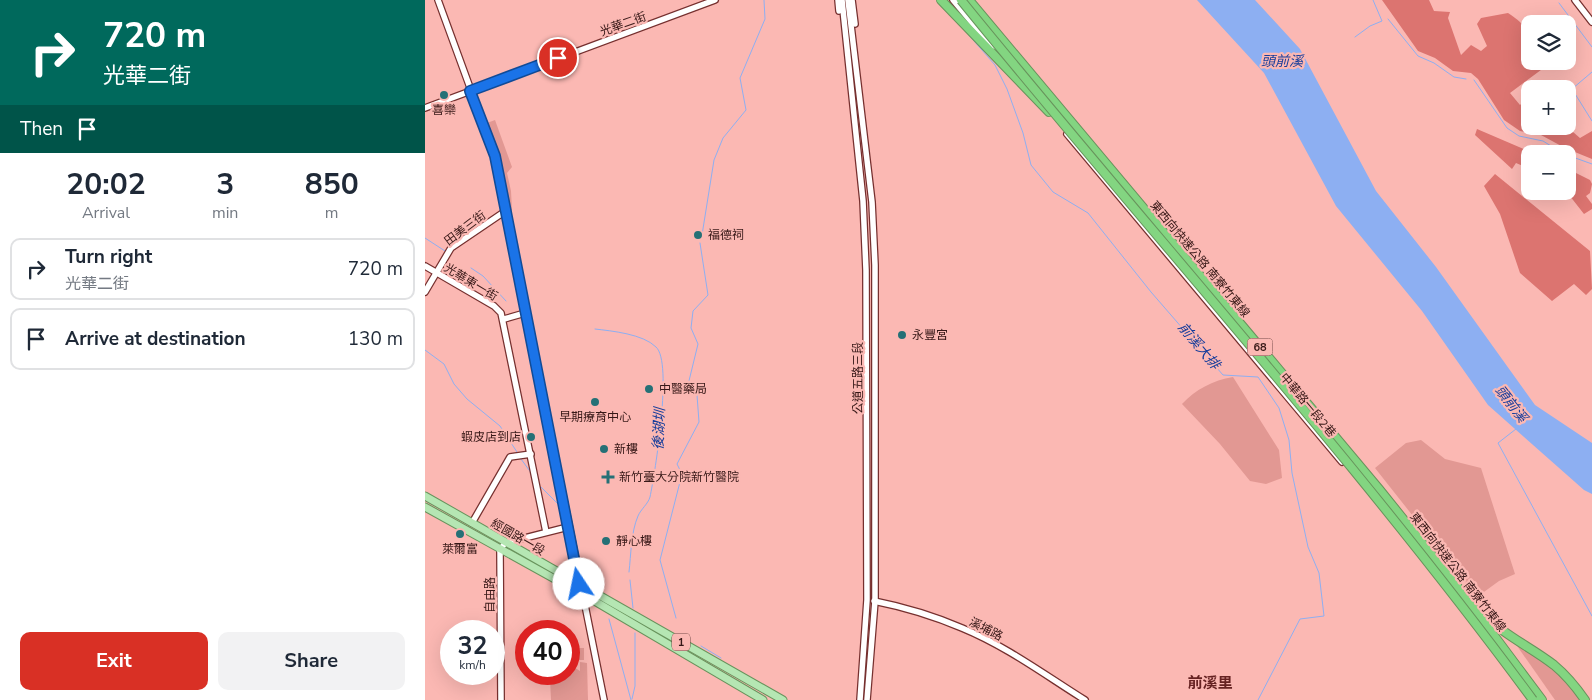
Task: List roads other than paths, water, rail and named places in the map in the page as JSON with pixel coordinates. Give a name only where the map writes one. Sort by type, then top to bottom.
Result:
[{"type":"highway","points":[[941,0],[1049,112]]},
{"type":"highway","name":"東西向快速公路 南寮竹東線","points":[[961,0],[1082,148],[1447,584],[1533,700]]},
{"type":"highway","name":"東西向快速公路 南寮竹東線","points":[[969,0],[1373,482],[1457,586],[1542,700]]},
{"type":"highway","points":[[1457,586],[1499,630],[1553,665],[1573,684],[1585,700]]},
{"type":"main road","name":"經國路一段","points":[[425,496],[783,700]]},
{"type":"main road","name":"經國路一段","points":[[425,507],[763,700]]},
{"type":"street","points":[[438,0],[495,156],[579,584],[604,700]]},
{"type":"street","name":"光華二街","points":[[425,108],[715,0]]},
{"type":"street","name":"公道五路三段","points":[[838,0],[841,36],[847,57]]},
{"type":"street","name":"公道五路三段","points":[[841,0],[863,201],[867,280],[867,600],[860,700]]},
{"type":"street","name":"公道五路三段","points":[[848,0],[872,202],[875,264],[875,601],[867,700]]},
{"type":"street","name":"公道五路三段","points":[[852,0],[857,36],[856,58]]},
{"type":"street","name":"中華路一段2巷","points":[[953,0],[990,44],[1004,50],[1061,120],[1063,130]]},
{"type":"street","points":[[1575,0],[1592,22]]},
{"type":"street","name":"中華路一段2巷","points":[[1047,103],[1049,112],[1063,130],[1410,544],[1527,698]]},
{"type":"street","points":[[857,146],[865,145]]},
{"type":"street","name":"田美三街","points":[[425,292],[451,248],[507,210]]},
{"type":"street","name":"光華東一街","points":[[425,266],[494,306],[504,319]]},
{"type":"street","points":[[525,313],[504,319],[546,532]]},
{"type":"street","points":[[472,523],[510,457],[531,454]]},
{"type":"street","points":[[500,550],[505,543],[568,526]]},
{"type":"street","name":"自由路","points":[[500,550],[501,700]]},
{"type":"street","name":"溪埔路","points":[[867,600],[927,615],[963,628],[1007,651],[1085,700]]},
{"type":"water","name":"頭前溪","points":[[1197,0],[1255,0],[1300,49],[1376,191],[1436,267],[1535,405],[1592,443],[1592,494],[1584,490],[1488,405],[1422,311],[1336,206],[1264,73]]},
{"type":"waterway","points":[[702,235],[714,160],[723,138],[746,110],[740,78],[765,19],[764,0]]},
{"type":"waterway","points":[[1355,37],[1370,26],[1382,21],[1373,0]]},
{"type":"waterway","points":[[1559,3],[1592,47]]},
{"type":"waterway","points":[[1388,19],[1418,56],[1434,63],[1454,77],[1466,79]]},
{"type":"waterway","name":"前溪大排","points":[[968,34],[995,65],[1007,89],[1023,133],[1031,165],[1053,192],[1088,213],[1151,292],[1223,375],[1258,377],[1279,408],[1289,440],[1292,473],[1308,547],[1319,573],[1324,616],[1300,619],[1258,700]]},
{"type":"waterway","points":[[1592,72],[1572,89],[1592,121]]},
{"type":"waterway","points":[[1474,80],[1507,128],[1519,136],[1543,141],[1549,145]]},
{"type":"waterway","points":[[1576,158],[1592,164]]},
{"type":"waterway","name":"後湖圳","points":[[425,238],[445,251]]},
{"type":"waterway","points":[[676,618],[660,560],[682,474],[677,464],[699,422],[697,395],[687,389],[698,344],[691,328],[693,311],[708,295],[700,243]]},
{"type":"waterway","name":"後湖圳","points":[[471,268],[483,276],[506,301]]},
{"type":"waterway","name":"後湖圳","points":[[595,329],[627,334],[643,339],[656,347],[661,357],[663,395],[655,466],[650,497],[638,516],[634,529],[629,572]]},
{"type":"waterway","points":[[425,350],[444,364],[454,384],[467,399],[500,426],[517,452]]},
{"type":"waterway","points":[[1516,429],[1498,443],[1592,616]]},
{"type":"waterway","points":[[521,459],[532,474]]},
{"type":"waterway","points":[[541,487],[559,505]]},
{"type":"waterway","name":"後湖圳","points":[[630,580],[633,608]]},
{"type":"waterway","points":[[609,619],[631,700]]},
{"type":"waterway","name":"後湖圳","points":[[632,699],[635,686],[635,633]]},
{"type":"waterway","points":[[701,646],[721,658]]},
{"type":"place","name":"喜欒","points":[[444,95]]},
{"type":"place","name":"福德祠","points":[[698,235]]},
{"type":"place","name":"永豐宮","points":[[902,335]]},
{"type":"place","name":"中醫藥局","points":[[649,389]]},
{"type":"place","name":"早期療育中心","points":[[595,402]]},
{"type":"place","name":"蝦皮店到店","points":[[531,437]]},
{"type":"place","name":"新樓","points":[[604,449]]},
{"type":"place","name":"新竹臺大分院新竹醫院","points":[[608,477]]},
{"type":"place","name":"萊爾富","points":[[460,534]]},
{"type":"place","name":"靜心樓","points":[[606,541]]},
{"type":"district","name":"前溪里","points":[[1210,683]]}]
